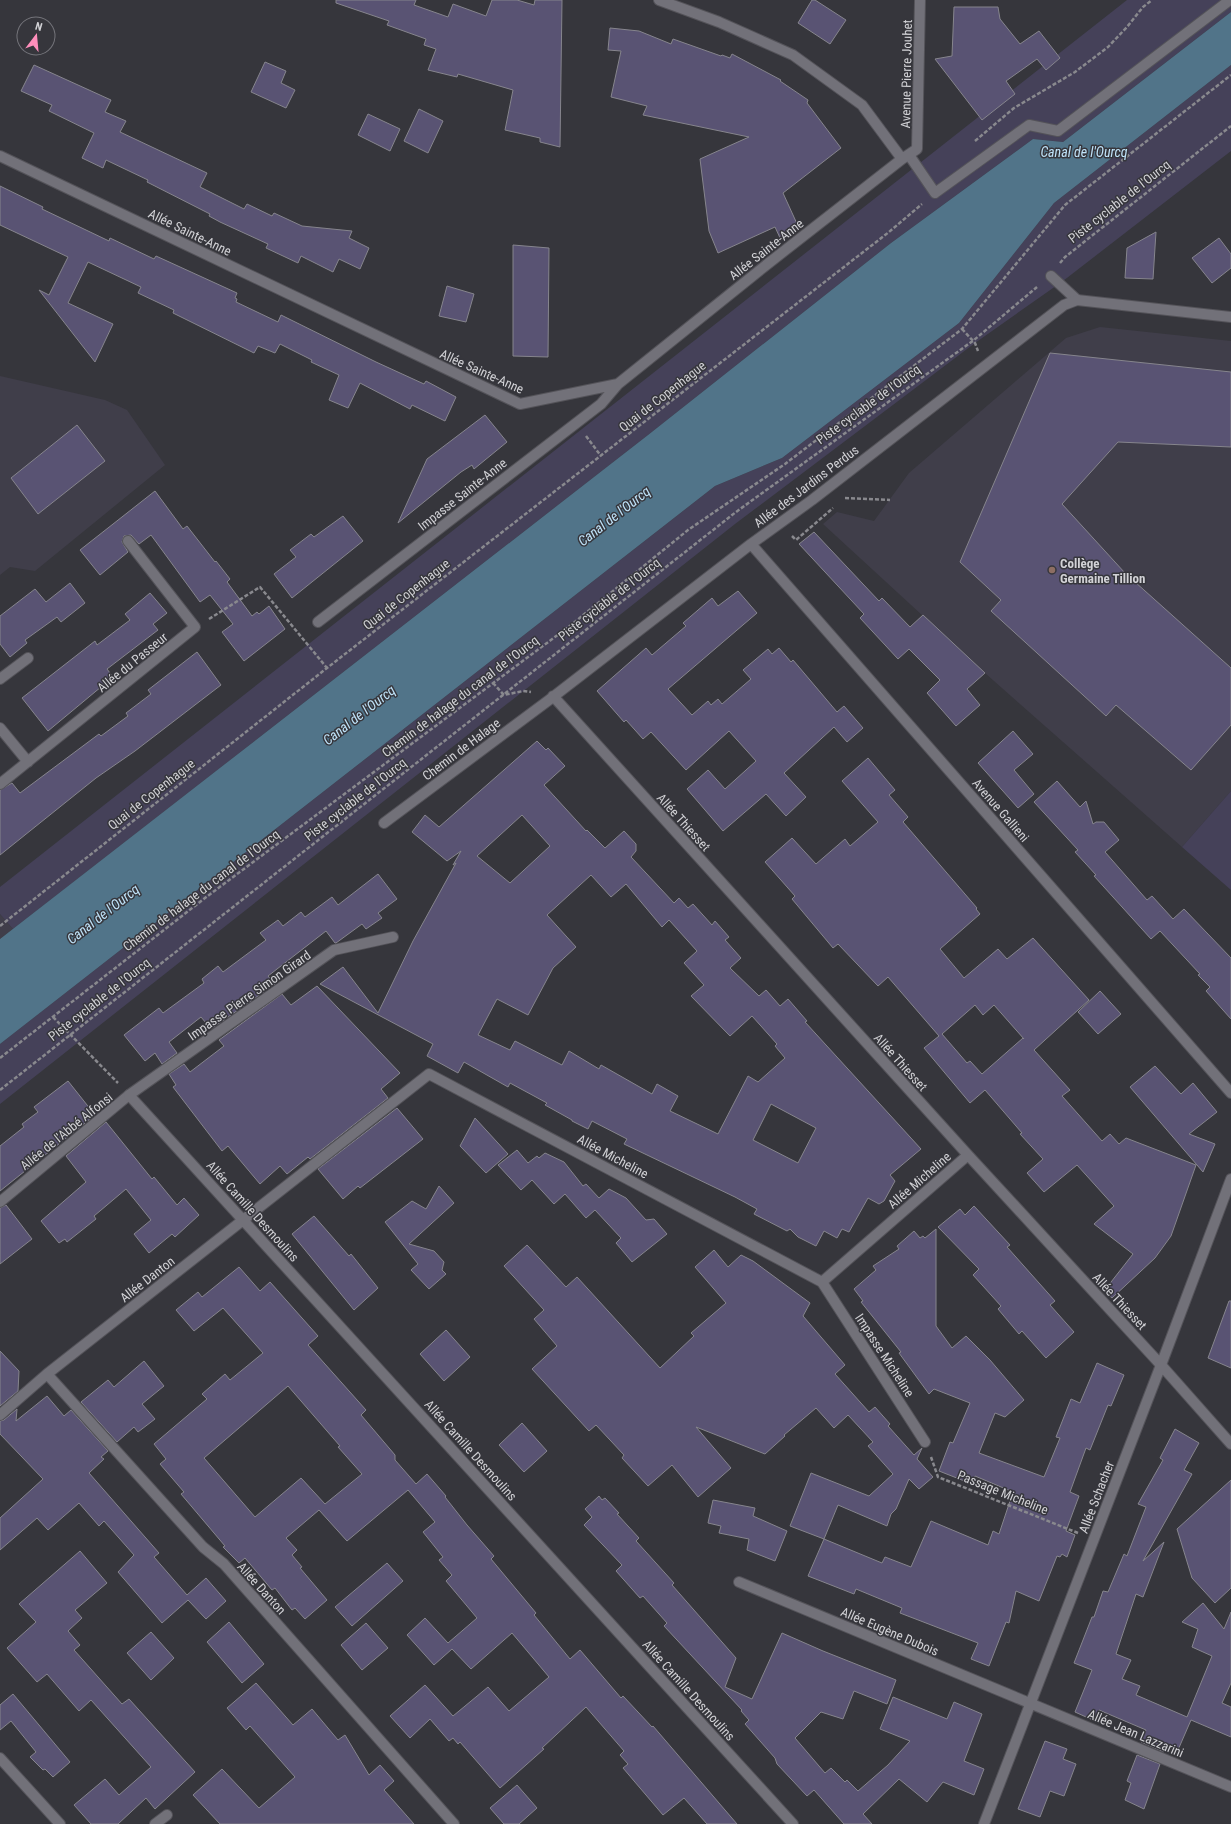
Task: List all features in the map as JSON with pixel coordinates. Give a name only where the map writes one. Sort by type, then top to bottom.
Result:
[{"type":"street","points":[[659,0],[720,22],[793,55],[862,105],[909,154],[935,193],[1029,126],[1058,131],[1230,0]]},
{"type":"street","name":"Avenue Pierre Jouhet","points":[[909,154],[920,0]]},
{"type":"street","name":"Allée Sainte-Anne","points":[[0,156],[520,404],[618,384],[909,154]]},
{"type":"street","points":[[1050,276],[1077,300],[1231,317]]},
{"type":"street","name":"Allée des Jardins Perdus","points":[[551,698],[1064,305],[1077,300]]},
{"type":"street","name":"Impasse Sainte-Anne","points":[[318,622],[601,404],[618,384]]},
{"type":"street","points":[[128,541],[195,627]]},
{"type":"street","name":"Avenue Gallieni","points":[[751,544],[1231,1093]]},
{"type":"street","name":"Allée du Passeur","points":[[0,784],[195,627]]},
{"type":"street","points":[[0,679],[28,658]]},
{"type":"street","name":"Chemin de Halage","points":[[384,823],[551,698]]},
{"type":"street","name":"Allée Thiesset","points":[[551,698],[1161,1365],[1231,1444]]},
{"type":"street","points":[[0,728],[28,762]]},
{"type":"street","name":"Impasse Pierre Simon Girard","points":[[129,1095],[334,950],[393,937]]},
{"type":"street","name":"Allée Micheline","points":[[243,1219],[429,1074],[822,1282],[968,1155]]},
{"type":"street","name":"Allée de l'Abbé Alfonsi","points":[[0,1202],[129,1095]]},
{"type":"street","name":"Allée Camille Desmoulins","points":[[129,1095],[793,1824]]},
{"type":"street","name":"Allée Schacher","points":[[984,1824],[1231,1179]]},
{"type":"street","name":"Allée Danton","points":[[0,1415],[47,1374],[243,1219]]},
{"type":"street","name":"Impasse Micheline","points":[[822,1282],[926,1442]]},
{"type":"street","name":"Allée Danton","points":[[47,1374],[202,1547],[224,1564],[454,1824]]},
{"type":"street","name":"Allée Eugène Dubois","points":[[739,1582],[1030,1703]]},
{"type":"street","name":"Allée Jean Lazzarini","points":[[1030,1703],[1231,1788]]},
{"type":"street","points":[[0,1758],[60,1824]]},
{"type":"street","points":[[155,1824],[167,1815]]},
{"type":"path","points":[[1014,108],[1075,72],[1108,47],[1143,7],[1152,0]]},
{"type":"path","name":"Chemin de halage du canal de l'Ourcq","points":[[0,1058],[205,898],[571,625],[688,530],[785,464],[962,329],[1066,205],[1231,75]]},
{"type":"path","name":"Piste cyclable de l'Ourcq","points":[[0,1090],[736,512],[974,340],[1050,276],[1065,257],[1231,126]]},
{"type":"path","name":"Quai de Copenhague","points":[[0,926],[327,668],[826,281]]},
{"type":"path","points":[[962,329],[974,340],[982,368]]},
{"type":"path","points":[[576,423],[601,456]]},
{"type":"path","points":[[840,502],[845,497],[890,500]]},
{"type":"path","points":[[778,524],[796,540],[834,507]]},
{"type":"path","points":[[195,627],[260,587],[327,668]]},
{"type":"path","points":[[493,683],[504,695],[523,691],[533,692],[551,698]]},
{"type":"path","points":[[53,1017],[129,1095]]},
{"type":"path","name":"Passage Micheline","points":[[926,1442],[938,1477],[1094,1539]]},
{"type":"shaded area","points":[[1127,0],[1231,0],[1231,12],[1063,142],[1033,139],[891,243],[648,435],[13,929],[0,914],[0,887]]},
{"type":"shaded area","points":[[1231,65],[1231,151],[1063,281],[975,343],[735,524],[0,1104],[0,1044],[715,486],[782,458],[959,323],[1054,203]]},
{"type":"shaded area","name":"Collège Germaine Tillion","points":[[1100,327],[1231,341],[1231,791],[1182,847],[985,673],[823,524],[837,512],[874,521],[909,473],[1066,338]]},
{"type":"shaded area","points":[[0,376],[105,400],[127,410],[165,465],[35,571],[10,567],[0,575]]},
{"type":"shaded area","points":[[1231,791],[1231,890],[1182,847]]},
{"type":"shaded area","points":[[0,914],[13,929],[0,939]]},
{"type":"water","name":"Canal de l'Ourcq","points":[[1231,12],[1231,65],[1054,203],[959,323],[782,458],[715,486],[0,1044],[0,939],[648,435],[891,243],[1033,139],[1063,142]]},
{"type":"building","points":[[336,0],[416,0],[414,5],[448,17],[453,4],[486,16],[492,0],[517,0],[534,5],[535,0],[562,0],[560,147],[540,142],[540,138],[505,130],[513,90],[458,74],[457,77],[428,70],[436,49],[424,45],[426,39],[387,25],[389,21],[336,3]]},
{"type":"building","points":[[812,0],[815,0],[846,20],[830,44],[798,23]]},
{"type":"building","points":[[954,7],[998,7],[1000,19],[1020,44],[1039,31],[1060,58],[1046,70],[1037,59],[1006,81],[1015,94],[982,120],[935,59],[952,56]]},
{"type":"building","points":[[610,28],[639,31],[671,44],[673,39],[730,58],[732,54],[781,80],[780,81],[808,100],[807,103],[841,148],[783,193],[798,226],[781,240],[775,227],[718,253],[709,231],[700,159],[749,137],[643,115],[647,106],[611,97],[621,51],[608,50]]},
{"type":"building","points":[[265,62],[286,71],[281,83],[295,90],[286,108],[251,92]]},
{"type":"building","points":[[34,65],[111,100],[105,112],[126,121],[120,132],[207,173],[200,187],[244,209],[247,204],[272,216],[274,213],[302,226],[352,231],[349,238],[369,248],[360,269],[339,259],[333,272],[301,256],[298,263],[266,248],[268,244],[220,222],[209,216],[210,214],[147,182],[148,180],[106,160],[103,168],[82,158],[94,133],[49,111],[52,105],[21,91]]},
{"type":"building","points":[[419,109],[443,121],[428,153],[404,141]]},
{"type":"building","points":[[368,114],[400,129],[390,151],[358,135]]},
{"type":"building","points":[[0,186],[43,207],[42,209],[109,241],[110,238],[154,259],[156,256],[237,293],[235,298],[237,299],[236,302],[278,322],[281,315],[424,384],[426,381],[456,397],[445,421],[412,405],[410,409],[360,383],[348,408],[329,400],[339,375],[311,362],[312,360],[280,344],[275,353],[258,346],[254,353],[173,313],[174,310],[138,293],[141,287],[88,262],[68,303],[113,324],[95,362],[39,290],[49,295],[68,257],[0,225]]},
{"type":"building","points":[[1156,232],[1153,279],[1125,278],[1127,248]]},
{"type":"building","points":[[1219,238],[1231,254],[1231,268],[1212,283],[1192,258]]},
{"type":"building","points":[[513,245],[549,248],[548,357],[513,356]]},
{"type":"building","points":[[447,286],[474,294],[466,322],[439,316]]},
{"type":"building","points":[[1050,353],[1231,372],[1231,447],[1118,442],[1062,504],[1125,573],[1231,668],[1231,725],[1191,770],[1116,705],[1106,716],[991,611],[1001,600],[960,562]]},
{"type":"building","points":[[485,415],[507,442],[474,469],[472,465],[461,472],[398,523],[427,459]]},
{"type":"building","points":[[77,425],[105,461],[38,514],[11,478]]},
{"type":"building","points":[[155,491],[183,529],[187,526],[230,579],[227,582],[252,616],[257,612],[259,614],[269,606],[285,629],[244,661],[222,632],[233,624],[210,595],[200,602],[151,535],[139,544],[131,535],[124,536],[122,542],[128,552],[100,575],[80,550]]},
{"type":"building","points":[[343,516],[363,541],[292,598],[274,574],[296,557],[290,550],[311,534],[314,537]]},
{"type":"building","points":[[814,532],[879,601],[882,598],[910,627],[923,615],[985,673],[967,689],[980,705],[956,726],[927,693],[940,680],[909,649],[898,659],[860,618],[864,614],[799,544]]},
{"type":"building","points":[[70,583],[85,603],[61,622],[57,617],[25,640],[27,643],[10,657],[0,644],[0,616],[35,589],[46,602]]},
{"type":"building","points":[[738,591],[757,613],[668,689],[692,715],[708,701],[711,705],[718,699],[722,704],[751,679],[743,670],[768,649],[772,654],[779,648],[791,662],[793,660],[837,712],[844,706],[863,728],[847,742],[834,727],[784,773],[806,797],[786,816],[766,794],[723,831],[687,789],[708,770],[725,789],[756,761],[729,731],[686,770],[651,732],[643,739],[626,720],[624,722],[597,691],[646,648],[652,655],[686,626],[683,623],[712,598],[718,606]]},
{"type":"building","points":[[150,593],[167,613],[153,624],[158,630],[107,669],[113,677],[48,731],[22,698],[95,641],[97,645],[130,620],[125,614]]},
{"type":"building","points":[[197,652],[221,685],[135,751],[96,778],[0,855],[0,790],[12,783],[20,793],[99,734],[101,736],[128,716],[126,713],[151,694],[148,690]]},
{"type":"building","points":[[1013,731],[1033,754],[1014,770],[1034,794],[1018,808],[978,763]]},
{"type":"building","points":[[537,741],[546,750],[548,748],[565,766],[544,785],[586,831],[587,830],[605,848],[624,831],[636,844],[636,851],[631,857],[674,903],[679,898],[688,908],[693,904],[712,925],[715,921],[729,937],[725,940],[741,958],[730,968],[759,996],[766,990],[780,1006],[788,999],[807,1021],[805,1022],[921,1149],[890,1175],[895,1181],[884,1201],[879,1204],[868,1198],[849,1232],[842,1229],[837,1238],[824,1231],[816,1246],[798,1237],[790,1229],[787,1231],[754,1214],[757,1209],[735,1197],[624,1144],[627,1139],[592,1121],[588,1129],[545,1105],[547,1103],[510,1083],[508,1087],[464,1062],[458,1073],[427,1056],[433,1044],[320,984],[343,967],[378,1013],[413,941],[456,863],[453,865],[461,851],[447,861],[412,832],[425,815],[439,827]],"holes":[[[522,815],[550,846],[510,883],[477,856]],[[591,875],[611,897],[626,884],[662,927],[669,920],[697,951],[684,963],[704,985],[691,996],[730,1036],[752,1016],[777,1044],[775,1046],[785,1058],[758,1082],[748,1076],[718,1134],[670,1111],[678,1096],[657,1084],[652,1094],[601,1065],[599,1069],[569,1051],[562,1065],[515,1041],[510,1050],[478,1035],[497,999],[528,1015],[553,968],[576,947],[547,915]],[[771,1104],[816,1128],[798,1163],[753,1140]]]},
{"type":"building","points":[[868,758],[895,790],[889,795],[908,817],[903,822],[977,908],[976,909],[980,914],[940,949],[964,978],[998,949],[1007,959],[1033,938],[1089,1000],[1034,1050],[1070,1090],[1062,1096],[1102,1141],[1110,1134],[1119,1144],[1126,1138],[1196,1165],[1171,1236],[1155,1258],[1112,1298],[1104,1291],[1133,1254],[1094,1224],[1114,1206],[1077,1165],[1044,1192],[1027,1173],[1043,1159],[1020,1134],[1022,1133],[985,1090],[970,1103],[924,1048],[939,1036],[888,977],[878,986],[838,944],[833,948],[792,899],[795,896],[765,862],[792,838],[816,864],[845,839],[850,846],[878,822],[842,781]],"holes":[[[975,1005],[983,1015],[994,1005],[1024,1039],[1023,1038],[982,1074],[970,1061],[967,1063],[942,1034]]]},
{"type":"building","points":[[1057,781],[1080,807],[1086,801],[1093,824],[1096,822],[1104,822],[1119,840],[1105,852],[1147,900],[1152,896],[1173,919],[1184,909],[1231,958],[1231,1019],[1206,991],[1210,987],[1198,975],[1200,974],[1160,931],[1151,939],[1094,876],[1096,875],[1075,852],[1078,850],[1034,802]]},
{"type":"building","points":[[378,874],[397,899],[378,913],[382,918],[366,929],[362,924],[336,943],[326,931],[268,976],[275,984],[211,1029],[201,1017],[169,1042],[177,1053],[162,1064],[155,1053],[145,1061],[124,1035],[159,1008],[163,1013],[204,983],[202,979],[218,966],[223,972],[266,940],[260,933],[278,920],[283,926],[301,912],[305,917],[332,897],[338,905]]},
{"type":"building","points":[[317,986],[400,1073],[381,1089],[388,1098],[310,1159],[308,1157],[287,1174],[280,1166],[260,1184],[228,1146],[222,1151],[173,1087],[176,1085],[169,1074],[184,1064],[190,1072],[224,1046],[219,1040],[282,994],[291,1005]]},
{"type":"building","points":[[1100,991],[1121,1014],[1098,1034],[1078,1012]]},
{"type":"building","points":[[1155,1066],[1181,1094],[1193,1083],[1217,1112],[1189,1134],[1215,1144],[1203,1172],[1130,1087]]},
{"type":"building","points":[[68,1081],[95,1115],[0,1191],[0,1146],[24,1127],[22,1124],[38,1112],[34,1107]]},
{"type":"building","points":[[397,1108],[423,1139],[360,1188],[358,1186],[343,1199],[318,1169]]},
{"type":"building","points":[[475,1118],[508,1154],[486,1173],[460,1146]]},
{"type":"building","points":[[106,1122],[152,1179],[154,1177],[177,1205],[184,1198],[199,1215],[175,1237],[172,1234],[149,1253],[134,1234],[151,1220],[126,1189],[94,1216],[96,1219],[67,1242],[65,1239],[59,1243],[41,1221],[86,1182],[66,1156]]},
{"type":"building","points":[[517,1150],[528,1163],[537,1156],[539,1158],[545,1153],[564,1162],[583,1186],[586,1184],[599,1198],[609,1189],[626,1198],[646,1220],[654,1219],[667,1234],[632,1262],[616,1243],[621,1238],[595,1210],[586,1218],[565,1194],[554,1204],[532,1180],[521,1190],[498,1165]]},
{"type":"building","points":[[439,1186],[454,1203],[409,1244],[434,1251],[444,1262],[442,1270],[446,1274],[429,1289],[411,1270],[418,1264],[385,1222],[412,1201],[426,1209]]},
{"type":"building","points":[[6,1205],[32,1239],[0,1264],[0,1208]]},
{"type":"building","points":[[974,1206],[1010,1245],[1007,1247],[1055,1301],[1050,1305],[1074,1332],[1046,1358],[1022,1331],[1019,1334],[998,1309],[1001,1306],[973,1275],[979,1269],[938,1227],[960,1209],[965,1215]]},
{"type":"building","points":[[314,1216],[349,1256],[351,1254],[378,1288],[354,1310],[292,1234]]},
{"type":"building","points":[[936,1229],[936,1326],[952,1348],[966,1336],[990,1360],[1024,1400],[1005,1417],[995,1413],[979,1453],[1044,1477],[1060,1438],[1056,1437],[1071,1399],[1080,1403],[1097,1363],[1124,1375],[1111,1406],[1108,1405],[1090,1450],[1086,1448],[1070,1492],[1079,1496],[1066,1531],[1075,1535],[1067,1557],[1062,1554],[1060,1557],[1057,1556],[1039,1601],[1016,1591],[1009,1623],[1006,1622],[989,1666],[971,1659],[978,1643],[900,1613],[902,1608],[856,1589],[854,1594],[808,1576],[824,1539],[882,1563],[885,1557],[911,1567],[931,1521],[988,1545],[993,1531],[999,1534],[1013,1492],[975,1476],[972,1484],[939,1471],[950,1442],[953,1443],[970,1403],[934,1389],[929,1394],[899,1353],[901,1352],[861,1302],[863,1301],[854,1289],[876,1270],[873,1266],[899,1249],[897,1246],[914,1231],[920,1238],[923,1236],[925,1238]]},
{"type":"building","points":[[527,1245],[566,1287],[577,1277],[660,1368],[694,1336],[691,1333],[726,1303],[695,1267],[714,1250],[728,1267],[741,1255],[753,1261],[810,1303],[803,1316],[845,1365],[835,1374],[869,1412],[875,1407],[890,1424],[888,1426],[914,1455],[922,1448],[917,1459],[933,1477],[919,1489],[909,1479],[896,1509],[891,1514],[887,1526],[838,1505],[824,1539],[790,1526],[811,1473],[869,1496],[893,1474],[868,1446],[873,1442],[848,1415],[834,1428],[816,1408],[784,1435],[785,1436],[765,1454],[696,1427],[731,1468],[698,1497],[672,1465],[648,1486],[622,1458],[624,1455],[596,1425],[589,1431],[532,1369],[557,1346],[534,1319],[544,1310],[504,1266]]},
{"type":"building","points":[[239,1267],[260,1291],[270,1282],[318,1336],[308,1345],[366,1410],[361,1415],[395,1455],[395,1460],[416,1484],[427,1474],[446,1496],[445,1497],[467,1525],[494,1556],[491,1559],[536,1613],[534,1615],[570,1659],[580,1650],[621,1698],[623,1696],[652,1727],[653,1726],[737,1824],[707,1824],[684,1798],[663,1815],[623,1768],[628,1764],[620,1755],[624,1751],[586,1707],[542,1748],[544,1749],[500,1788],[460,1742],[458,1744],[453,1738],[449,1741],[430,1719],[410,1738],[390,1716],[425,1685],[453,1716],[488,1687],[509,1711],[549,1677],[512,1633],[471,1669],[452,1649],[434,1665],[407,1635],[425,1618],[448,1643],[477,1618],[446,1581],[452,1575],[439,1560],[443,1557],[423,1532],[435,1522],[408,1490],[347,1541],[319,1510],[286,1538],[297,1550],[292,1555],[302,1567],[300,1568],[327,1600],[305,1619],[295,1608],[292,1610],[275,1588],[272,1590],[245,1558],[239,1563],[223,1547],[225,1546],[181,1494],[184,1492],[160,1464],[166,1459],[154,1444],[207,1399],[202,1394],[225,1374],[230,1380],[263,1353],[223,1308],[194,1331],[176,1310],[198,1292],[202,1297]],"holes":[[[288,1386],[340,1446],[338,1447],[362,1474],[325,1504],[301,1478],[255,1517],[204,1458]]]},
{"type":"building","points":[[1229,1301],[1231,1301],[1231,1368],[1208,1358]]},
{"type":"building","points":[[446,1330],[470,1357],[444,1381],[420,1354]]},
{"type":"building","points":[[0,1351],[19,1371],[18,1391],[0,1406]]},
{"type":"building","points":[[144,1361],[164,1386],[142,1404],[155,1419],[138,1432],[134,1427],[117,1442],[81,1402],[108,1380],[114,1387]]},
{"type":"building","points":[[47,1396],[64,1416],[71,1410],[108,1451],[101,1457],[104,1459],[89,1473],[159,1553],[154,1557],[187,1595],[206,1578],[226,1601],[206,1619],[188,1600],[162,1623],[118,1572],[134,1555],[104,1521],[99,1526],[79,1503],[48,1530],[37,1518],[0,1550],[0,1518],[43,1479],[0,1434],[0,1421],[4,1420],[17,1409],[16,1421]]},
{"type":"building","points":[[522,1423],[547,1451],[524,1472],[499,1445]]},
{"type":"building","points":[[1175,1429],[1199,1443],[1184,1470],[1192,1474],[1143,1561],[1164,1542],[1143,1597],[1136,1594],[1116,1654],[1131,1660],[1122,1679],[1140,1686],[1136,1695],[1187,1717],[1212,1656],[1192,1647],[1198,1629],[1182,1622],[1203,1603],[1224,1629],[1231,1612],[1231,1683],[1222,1703],[1231,1707],[1231,1737],[1191,1720],[1178,1750],[1166,1746],[1164,1752],[1141,1742],[1146,1730],[1099,1710],[1095,1721],[1075,1712],[1092,1670],[1074,1663],[1092,1617],[1094,1617],[1103,1591],[1108,1592],[1124,1554],[1127,1556],[1146,1507],[1138,1504],[1163,1460],[1160,1458]]},
{"type":"building","points":[[1231,1480],[1231,1588],[1215,1603],[1192,1578],[1177,1529]]},
{"type":"building","points":[[599,1496],[602,1500],[605,1498],[619,1513],[617,1514],[639,1538],[636,1541],[674,1583],[672,1585],[736,1658],[725,1687],[752,1699],[782,1633],[896,1680],[887,1704],[854,1691],[843,1719],[821,1712],[795,1738],[825,1773],[831,1768],[845,1782],[847,1780],[858,1791],[888,1765],[910,1741],[880,1729],[893,1697],[947,1719],[954,1702],[982,1714],[964,1761],[984,1769],[974,1795],[943,1782],[927,1802],[899,1779],[863,1814],[872,1824],[844,1824],[814,1790],[807,1796],[777,1764],[775,1758],[745,1724],[749,1720],[741,1711],[742,1710],[664,1626],[667,1623],[643,1596],[640,1598],[616,1571],[622,1565],[584,1525],[592,1517],[585,1509]]},
{"type":"building","points":[[713,1500],[755,1508],[753,1516],[787,1531],[775,1561],[747,1550],[749,1539],[719,1533],[721,1526],[708,1523]]},
{"type":"building","points":[[80,1551],[107,1583],[75,1610],[82,1618],[68,1631],[80,1645],[74,1650],[122,1704],[129,1699],[195,1772],[155,1809],[146,1798],[118,1824],[91,1824],[74,1805],[105,1779],[119,1795],[151,1767],[91,1700],[79,1711],[47,1674],[37,1682],[7,1648],[36,1622],[19,1604]]},
{"type":"building","points":[[387,1563],[403,1581],[352,1626],[335,1607]]},
{"type":"building","points":[[229,1622],[264,1664],[242,1683],[207,1642]]},
{"type":"building","points":[[366,1623],[388,1648],[362,1670],[341,1645]]},
{"type":"building","points":[[151,1632],[174,1658],[151,1680],[127,1653]]},
{"type":"building","points":[[256,1683],[293,1725],[312,1709],[338,1740],[345,1735],[369,1775],[380,1765],[394,1781],[384,1790],[414,1824],[220,1824],[193,1795],[222,1769],[259,1808],[295,1777],[250,1726],[246,1730],[227,1708]]},
{"type":"building","points":[[13,1694],[70,1762],[53,1777],[45,1769],[43,1770],[30,1757],[36,1752],[11,1721],[0,1730],[0,1705]]},
{"type":"building","points":[[1045,1741],[1067,1749],[1063,1759],[1076,1764],[1064,1796],[1050,1791],[1040,1817],[1018,1809]]},
{"type":"building","points":[[1137,1755],[1160,1764],[1144,1809],[1125,1800],[1131,1783],[1127,1781]]},
{"type":"building","points":[[517,1785],[537,1808],[519,1824],[504,1824],[490,1808]]},
{"type":"place","name":"Collège Germaine Tillion","points":[[1052,570]]}]
